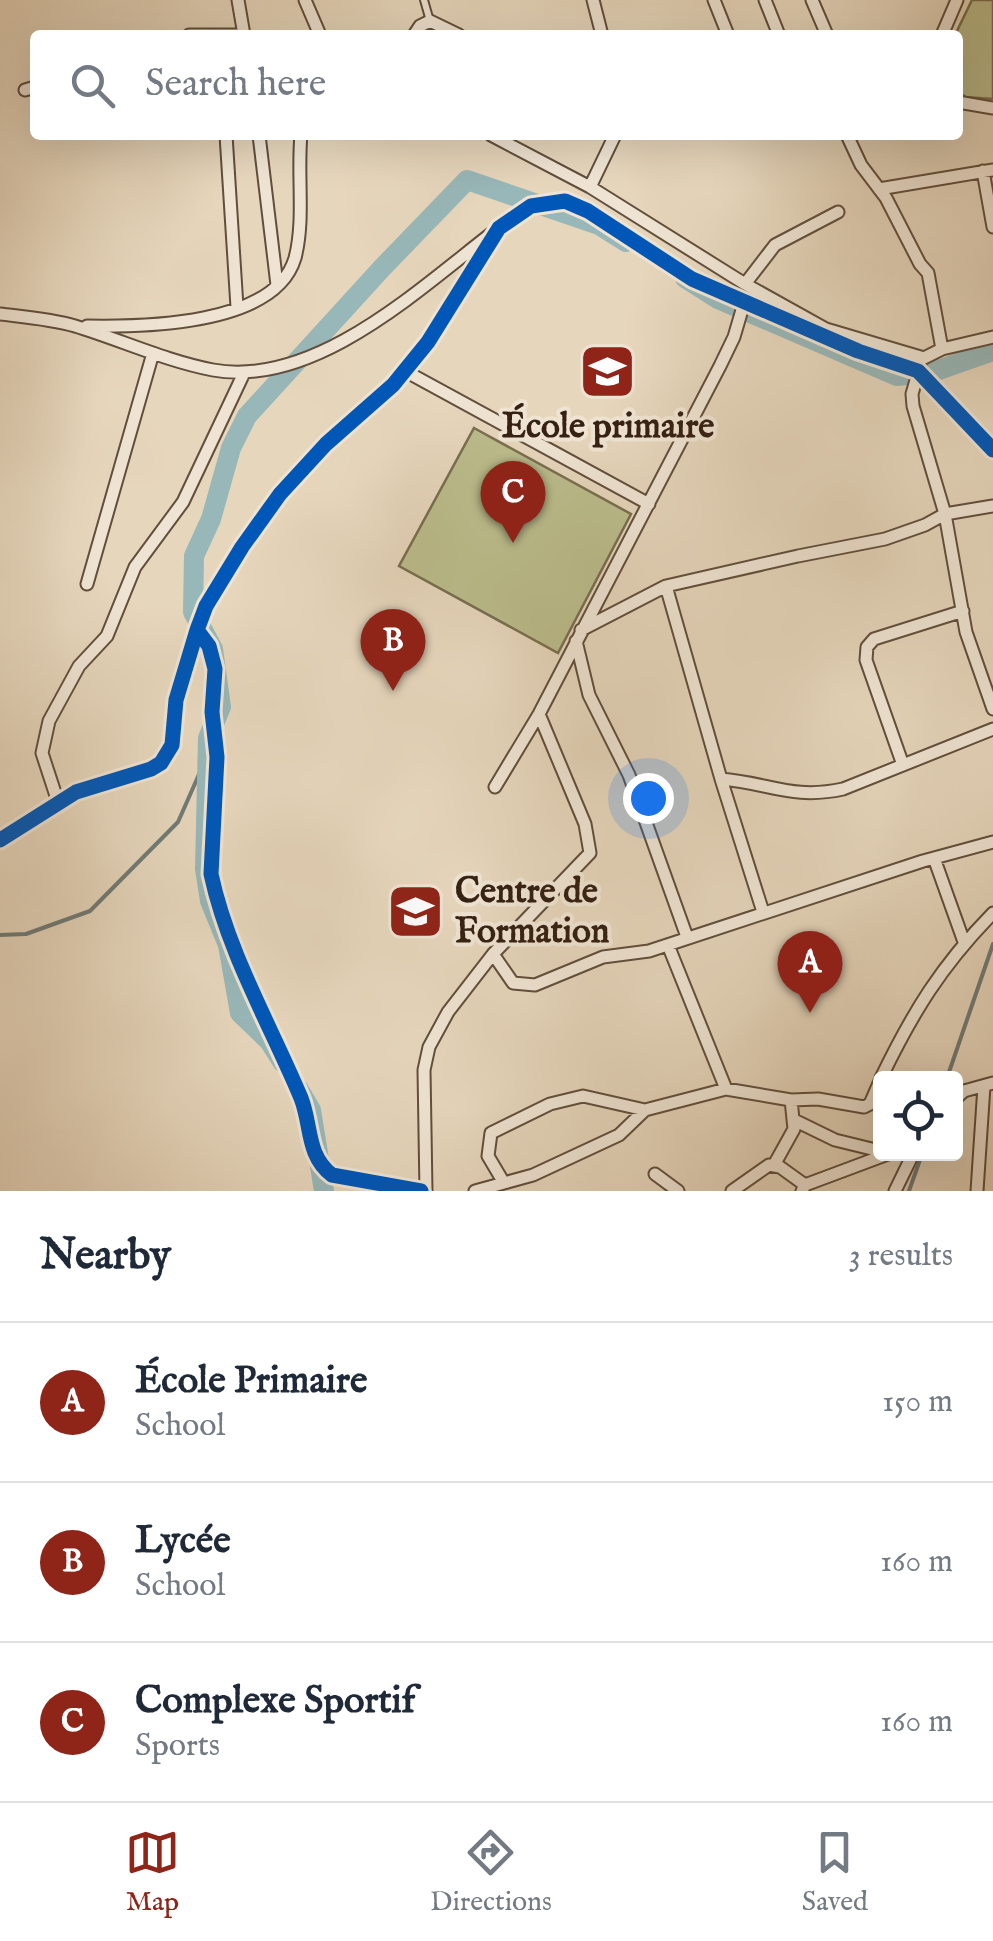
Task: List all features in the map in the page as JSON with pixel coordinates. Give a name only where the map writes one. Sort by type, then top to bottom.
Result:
[{"type":"street","points":[[238,0],[243,30]]},
{"type":"street","points":[[304,0],[318,30]]},
{"type":"street","points":[[593,0],[601,30]]},
{"type":"street","points":[[714,0],[726,30]]},
{"type":"street","points":[[764,0],[777,30]]},
{"type":"street","points":[[812,0],[825,30]]},
{"type":"street","points":[[944,30],[957,0]]},
{"type":"street","points":[[417,30],[430,22],[448,30]]},
{"type":"street","points":[[963,103],[993,108]]},
{"type":"street","points":[[226,140],[236,307]]},
{"type":"street","points":[[260,140],[277,285]]},
{"type":"street","points":[[73,326],[178,325],[214,316],[277,285],[290,270],[295,256],[301,140]]},
{"type":"street","points":[[501,140],[590,187],[826,329],[924,358],[993,337]]},
{"type":"street","points":[[590,187],[612,140]]},
{"type":"street","points":[[849,140],[861,166],[879,188],[928,273],[942,350]]},
{"type":"street","points":[[879,188],[988,171],[993,227]]},
{"type":"street","points":[[0,314],[73,326],[212,370],[244,373],[294,364],[331,348],[531,206],[564,201],[588,211],[692,278],[744,303],[858,351],[918,371],[993,450]]},
{"type":"street","points":[[746,284],[775,245],[838,212]]},
{"type":"street","points":[[0,840],[76,792],[161,763],[172,745],[176,700],[196,630],[233,562],[280,494],[326,444],[393,386],[465,286],[500,228]]},
{"type":"street","points":[[496,787],[539,714],[649,504],[734,337],[744,303]]},
{"type":"street","points":[[87,584],[153,353]]},
{"type":"street","points":[[924,358],[912,394],[913,406],[945,514],[977,671],[993,709]]},
{"type":"street","points":[[405,370],[649,504]]},
{"type":"street","points":[[58,802],[42,753],[49,721],[76,672],[107,636],[135,567],[183,502],[244,373]]},
{"type":"street","points":[[579,636],[666,586],[885,539],[925,526],[945,514],[993,506]]},
{"type":"street","points":[[666,586],[720,779],[763,912]]},
{"type":"street","points":[[904,766],[866,660],[867,647],[874,639],[963,611]]},
{"type":"street","points":[[196,630],[209,646],[215,669],[212,712],[217,757],[211,874],[215,892],[243,968],[301,1100],[313,1152],[332,1175],[423,1191],[424,1070],[429,1047],[448,1012],[493,954],[590,853],[584,824],[539,714]]},
{"type":"street","points":[[579,636],[589,695],[629,775],[688,937]]},
{"type":"street","points":[[720,779],[760,783],[794,794],[819,794],[843,789],[993,729]]},
{"type":"street","points":[[493,954],[507,978],[528,986],[603,957],[649,952],[763,912],[993,842]]},
{"type":"street","points":[[934,858],[964,942]]},
{"type":"street","points":[[886,1071],[926,991],[964,942],[993,913]]},
{"type":"street","points":[[668,945],[726,1089]]},
{"type":"street","points":[[963,1092],[988,1084],[977,1191]]},
{"type":"street","points":[[504,1183],[488,1156],[489,1136],[550,1104],[583,1096],[645,1110],[726,1089],[791,1100],[835,1100],[867,1106],[873,1095]]},
{"type":"street","points":[[738,1190],[774,1165],[791,1137],[791,1100]]},
{"type":"street","points":[[475,1191],[532,1175],[620,1134],[645,1110]]},
{"type":"street","points":[[794,1120],[835,1140],[873,1149]]},
{"type":"street","points":[[774,1165],[804,1188],[873,1160]]},
{"type":"street","points":[[895,1191],[910,1161]]},
{"type":"street","points":[[655,1174],[678,1191]]},
{"type":"lane","points":[[424,0],[430,22]]},
{"type":"green space","points":[[972,0],[993,0],[993,99],[963,95],[963,30],[957,30]]},
{"type":"green space","points":[[474,428],[631,514],[558,653],[399,566]]},
{"type":"waterway","points":[[283,1063],[269,1041],[240,1013],[228,945],[210,901],[205,869],[208,738],[221,707],[213,649],[193,612],[194,556],[211,519],[231,448],[247,416],[467,180],[599,225],[626,242]]},
{"type":"waterway","points":[[685,278],[718,299],[897,376],[933,372],[993,351]]},
{"type":"waterway","points":[[0,935],[26,934],[90,911],[178,822],[208,754]]},
{"type":"waterway","points":[[949,1071],[993,944]]},
{"type":"waterway","points":[[298,1088],[311,1110],[324,1191]]},
{"type":"waterway","points":[[909,1191],[920,1161]]},
{"type":"cycle path","points":[[0,840],[76,792],[161,763],[172,745],[176,700],[197,630],[206,606],[242,547],[280,494],[326,444],[393,385],[428,342],[499,228],[531,206],[565,201],[588,211],[692,279],[858,351],[918,371],[993,450]]},
{"type":"cycle path","points":[[197,630],[209,646],[215,669],[212,712],[217,757],[211,874],[239,960],[301,1098],[314,1149],[332,1175],[421,1191]]},
{"type":"place","name":"École primaire","points":[[608,371]]},
{"type":"place","name":"Complexe Sportif","points":[[513,543]]},
{"type":"place","name":"Lycée","points":[[393,691]]},
{"type":"place","name":"Centre de Formation","points":[[416,912]]},
{"type":"place","name":"École Primaire","points":[[810,1013]]}]
